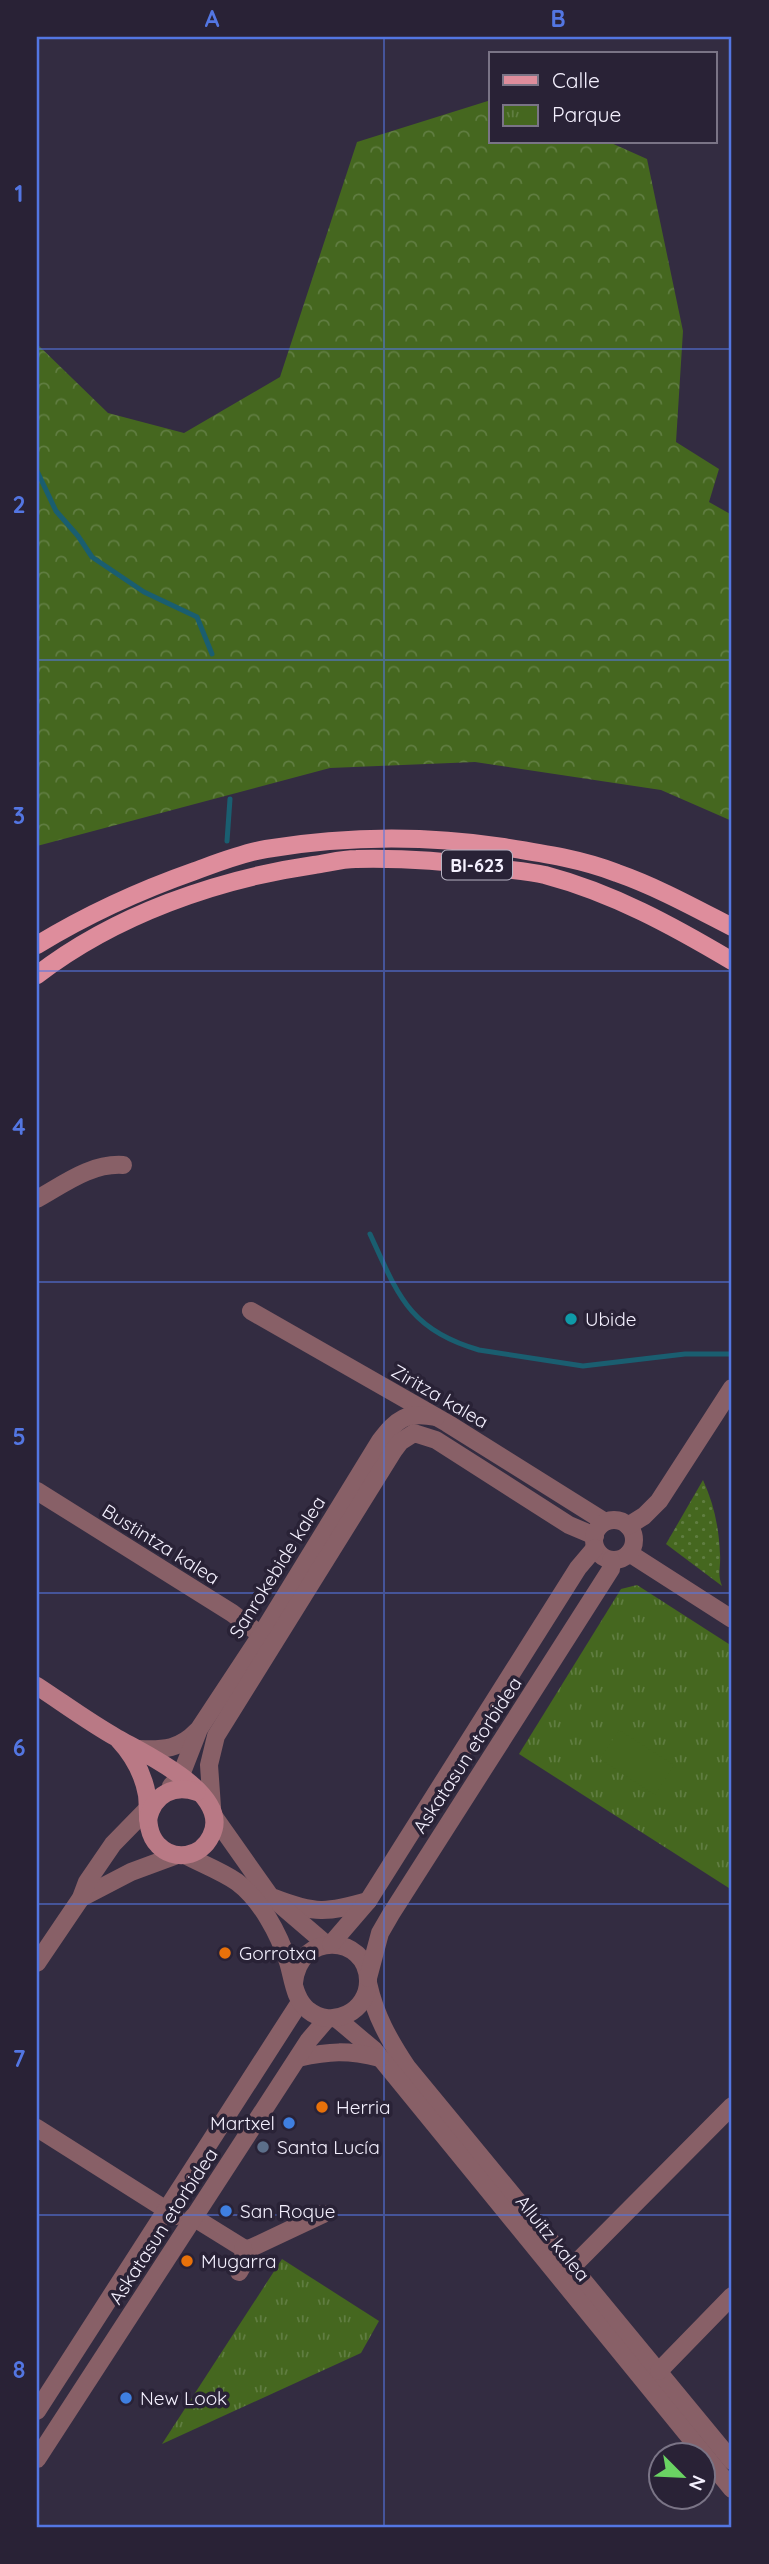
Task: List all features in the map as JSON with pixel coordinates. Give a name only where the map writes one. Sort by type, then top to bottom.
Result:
[{"type":"main road","name":"BI-623","points":[[37,945],[99,909],[210,866],[263,850],[351,839],[453,840],[548,854],[616,872],[732,927]]},
{"type":"main road","name":"BI-623","points":[[37,975],[54,961],[108,930],[205,891],[269,872],[354,859],[452,862],[544,875],[608,896],[665,921],[732,961]]},
{"type":"main road","points":[[37,1686],[118,1739],[140,1749],[181,1775],[206,1798],[213,1813],[215,1829],[204,1847],[181,1855],[167,1852],[153,1839],[154,1805],[137,1763],[118,1739]]},
{"type":"main road","points":[[154,1805],[180,1788],[197,1792]]},
{"type":"street","points":[[37,1199],[87,1171],[114,1164],[123,1165]]},
{"type":"street","name":"Ziritza kalea","points":[[251,1311],[436,1416],[598,1535]]},
{"type":"street","points":[[628,1526],[659,1501],[732,1388]]},
{"type":"street","name":"Sanrokebide kalea","points":[[181,1775],[199,1729],[261,1636],[380,1441],[393,1424],[405,1416],[436,1416]]},
{"type":"street","name":"Sanrokebide kalea","points":[[213,1813],[209,1765],[216,1736],[394,1450],[406,1437],[414,1433],[436,1440],[569,1525],[598,1535]]},
{"type":"street","name":"Bustintza kalea","points":[[37,1492],[221,1606],[261,1636]]},
{"type":"street","points":[[615,1520],[628,1526],[633,1536],[629,1553],[621,1559],[611,1560],[602,1556],[598,1535],[615,1520]]},
{"type":"street","name":"Askatasun etorbidea","points":[[328,1944],[368,1901],[598,1535]]},
{"type":"street","points":[[629,1553],[732,1619]]},
{"type":"street","name":"Askatasun etorbidea","points":[[368,1981],[380,1933],[602,1584],[611,1569],[611,1560]]},
{"type":"street","points":[[140,1749],[171,1749],[190,1739],[199,1729]]},
{"type":"street","points":[[37,1963],[81,1898],[86,1882],[113,1844],[181,1775]]},
{"type":"street","points":[[213,1813],[270,1896],[328,1944]]},
{"type":"street","points":[[81,1898],[131,1872],[181,1855],[231,1878],[248,1891],[276,1934],[288,1960],[294,1983],[300,2002],[315,2015],[332,2019],[353,2011],[361,2004],[368,1981],[360,1958],[342,1945],[328,1944],[316,1947],[299,1962],[294,1983]]},
{"type":"street","points":[[270,1896],[315,1912],[336,1910],[368,1901]]},
{"type":"street","name":"Alluitz kalea","points":[[368,1981],[377,2016],[393,2047],[571,2268],[732,2461]]},
{"type":"street","name":"Askatasun etorbidea","points":[[37,2411],[300,2002]]},
{"type":"street","name":"Askatasun etorbidea","points":[[37,2459],[298,2058],[332,2019]]},
{"type":"street","name":"Alluitz kalea","points":[[332,2019],[362,2038],[380,2057],[732,2489]]},
{"type":"street","points":[[298,2058],[330,2051],[354,2051],[380,2057]]},
{"type":"street","points":[[571,2268],[732,2106]]},
{"type":"street","points":[[37,2128],[167,2210],[243,2248],[249,2249],[323,2214]]},
{"type":"street","points":[[239,2272],[244,2263],[243,2248]]},
{"type":"street","points":[[659,2371],[732,2296]]},
{"type":"green space","points":[[489,101],[489,144],[613,144],[647,159],[683,331],[676,442],[719,469],[709,502],[732,515],[732,821],[661,790],[475,762],[330,768],[37,846],[37,344],[108,413],[184,433],[280,377],[357,142]]},
{"type":"green space","points":[[703,1480],[717,1525],[722,1586],[666,1544]]},
{"type":"green space","points":[[637,1585],[732,1646],[732,1890],[519,1754],[621,1589]]},
{"type":"green space","points":[[619,1730],[674,1765],[655,1795],[600,1759]]},
{"type":"green space","points":[[282,2259],[379,2321],[361,2353],[162,2444]]},
{"type":"waterway","points":[[37,471],[56,511],[92,557],[144,592],[197,617],[212,654]]},
{"type":"waterway","points":[[227,841],[230,799]]},
{"type":"waterway","points":[[370,1234],[398,1292],[421,1321],[455,1342],[479,1350],[583,1366],[685,1354],[732,1354]]},
{"type":"place","name":"Ubide","points":[[571,1319]]},
{"type":"place","name":"Gorrotxa","points":[[225,1953]]},
{"type":"place","name":"Herria","points":[[322,2107]]},
{"type":"place","name":"Martxel","points":[[289,2123]]},
{"type":"place","name":"Santa Lucía","points":[[263,2147]]},
{"type":"place","name":"San Roque","points":[[226,2211]]},
{"type":"place","name":"Mugarra","points":[[187,2261]]},
{"type":"place","name":"New Look","points":[[126,2398]]}]
